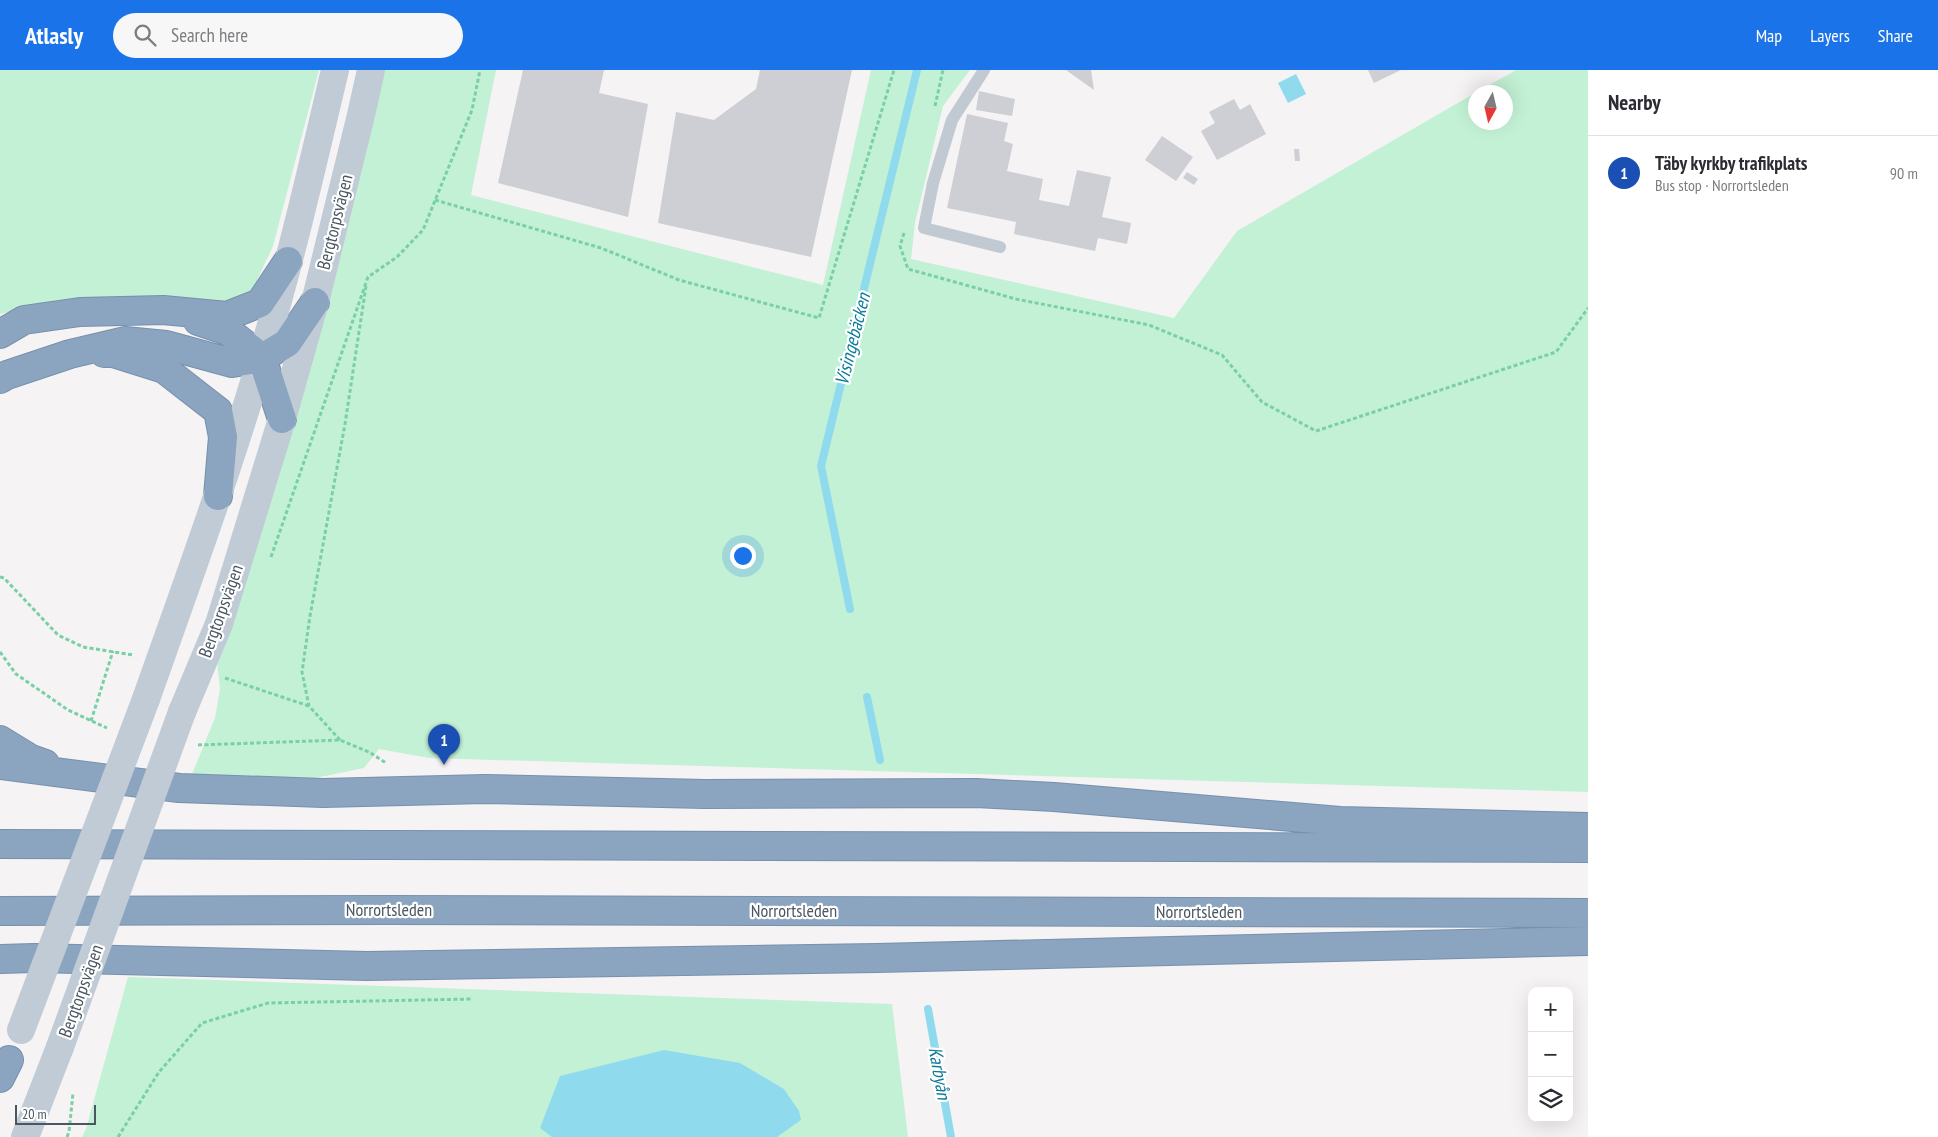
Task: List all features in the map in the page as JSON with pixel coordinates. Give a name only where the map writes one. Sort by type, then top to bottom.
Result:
[{"type":"highway","points":[[0,334],[24,320],[80,312],[163,310],[227,316],[260,303],[288,261]]},
{"type":"highway","points":[[0,379],[70,354],[126,341],[166,345],[232,363],[262,358],[287,343],[315,302]]},
{"type":"highway","points":[[163,310],[228,331],[262,358],[282,419]]},
{"type":"highway","points":[[70,354],[113,353],[164,369],[218,410],[223,437],[218,496]]},
{"type":"highway","points":[[0,740],[31,759],[82,776]]},
{"type":"highway","points":[[0,765],[179,788],[323,793],[485,789],[705,794],[976,793],[1054,797],[1340,821],[1588,826]]},
{"type":"highway","points":[[0,844],[1588,848]]},
{"type":"highway","name":"Norrortsleden","points":[[0,911],[405,910],[1588,913]]},
{"type":"highway","points":[[0,959],[34,958],[367,966],[878,958],[1588,941]]},
{"type":"main road","name":"Bergtorpsvägen","points":[[3,1074],[146,699],[218,496],[262,358],[335,70]]},
{"type":"main road","name":"Bergtorpsvägen","points":[[25,1137],[60,1047],[182,712],[219,624],[282,419],[315,302],[371,70]]},
{"type":"lane","points":[[984,70],[952,120],[933,183],[924,228],[1000,247]]},
{"type":"path","points":[[269,563],[368,277],[397,257],[423,230],[472,110],[480,70]]},
{"type":"path","points":[[435,200],[601,248],[679,280],[819,318],[894,70]]},
{"type":"path","points":[[935,107],[943,70]]},
{"type":"path","points":[[906,227],[900,246],[908,269],[1016,299],[1149,325],[1222,355],[1262,402],[1316,431],[1556,352],[1588,308]]},
{"type":"path","points":[[309,706],[302,672],[310,616],[345,424],[368,277]]},
{"type":"path","points":[[0,577],[4,578],[58,634],[83,647],[137,656]]},
{"type":"path","points":[[91,721],[113,651]]},
{"type":"path","points":[[0,652],[16,674],[68,710],[104,727]]},
{"type":"path","points":[[219,676],[309,706],[340,740]]},
{"type":"path","points":[[206,745],[340,740],[369,752],[393,768]]},
{"type":"path","points":[[118,1137],[158,1072],[202,1023],[268,1003],[472,999]]},
{"type":"path","points":[[67,1137],[74,1085]]},
{"type":"green space","points":[[0,70],[319,70],[273,246],[253,289],[231,302],[194,307],[37,305],[0,314]]},
{"type":"green space","points":[[384,70],[496,70],[471,195],[823,285],[871,70],[970,70],[943,106],[915,223],[911,259],[1174,318],[1237,231],[1468,97],[1468,130],[1513,130],[1513,85],[1489,85],[1516,70],[1588,70],[1588,792],[429,758],[379,749],[364,768],[301,781],[190,779],[215,718],[220,689],[217,662],[338,258]]},
{"type":"green space","points":[[128,977],[892,1004],[908,1137],[82,1137],[86,1129]]},
{"type":"water","points":[[1296,74],[1306,94],[1288,103],[1278,83]]},
{"type":"water","points":[[664,1050],[740,1063],[784,1089],[799,1111],[801,1120],[777,1137],[552,1137],[540,1128],[560,1076]]},
{"type":"building","points":[[523,70],[604,70],[599,93],[648,104],[628,217],[498,183]]},
{"type":"building","points":[[760,70],[852,70],[811,257],[658,223],[676,112],[714,120],[756,89]]},
{"type":"building","points":[[1066,70],[1091,70],[1094,90]]},
{"type":"building","points":[[1368,70],[1401,70],[1374,83]]},
{"type":"building","points":[[979,91],[1015,99],[1012,116],[976,110]]},
{"type":"building","points":[[1234,99],[1240,110],[1250,104],[1266,134],[1217,160],[1201,131],[1215,123],[1209,112]]},
{"type":"building","points":[[967,114],[1008,123],[1004,141],[1013,144],[1007,171],[1043,179],[1039,200],[1069,206],[1077,170],[1111,177],[1102,217],[1131,223],[1127,244],[1098,238],[1095,251],[1014,234],[1016,222],[947,208]]},
{"type":"building","points":[[1162,136],[1193,157],[1176,181],[1145,160]]},
{"type":"building","points":[[1294,149],[1299,149],[1300,161],[1295,161]]},
{"type":"building","points":[[1187,172],[1198,179],[1194,185],[1183,178]]},
{"type":"waterway","name":"Visingebäcken","points":[[850,609],[821,466],[917,70]]},
{"type":"waterway","name":"Visingebäcken","points":[[867,697],[880,760]]},
{"type":"waterway","name":"Karbyån","points":[[928,1009],[951,1137]]},
{"type":"place","name":"Täby kyrkby trafikplats","points":[[444,765]]}]
